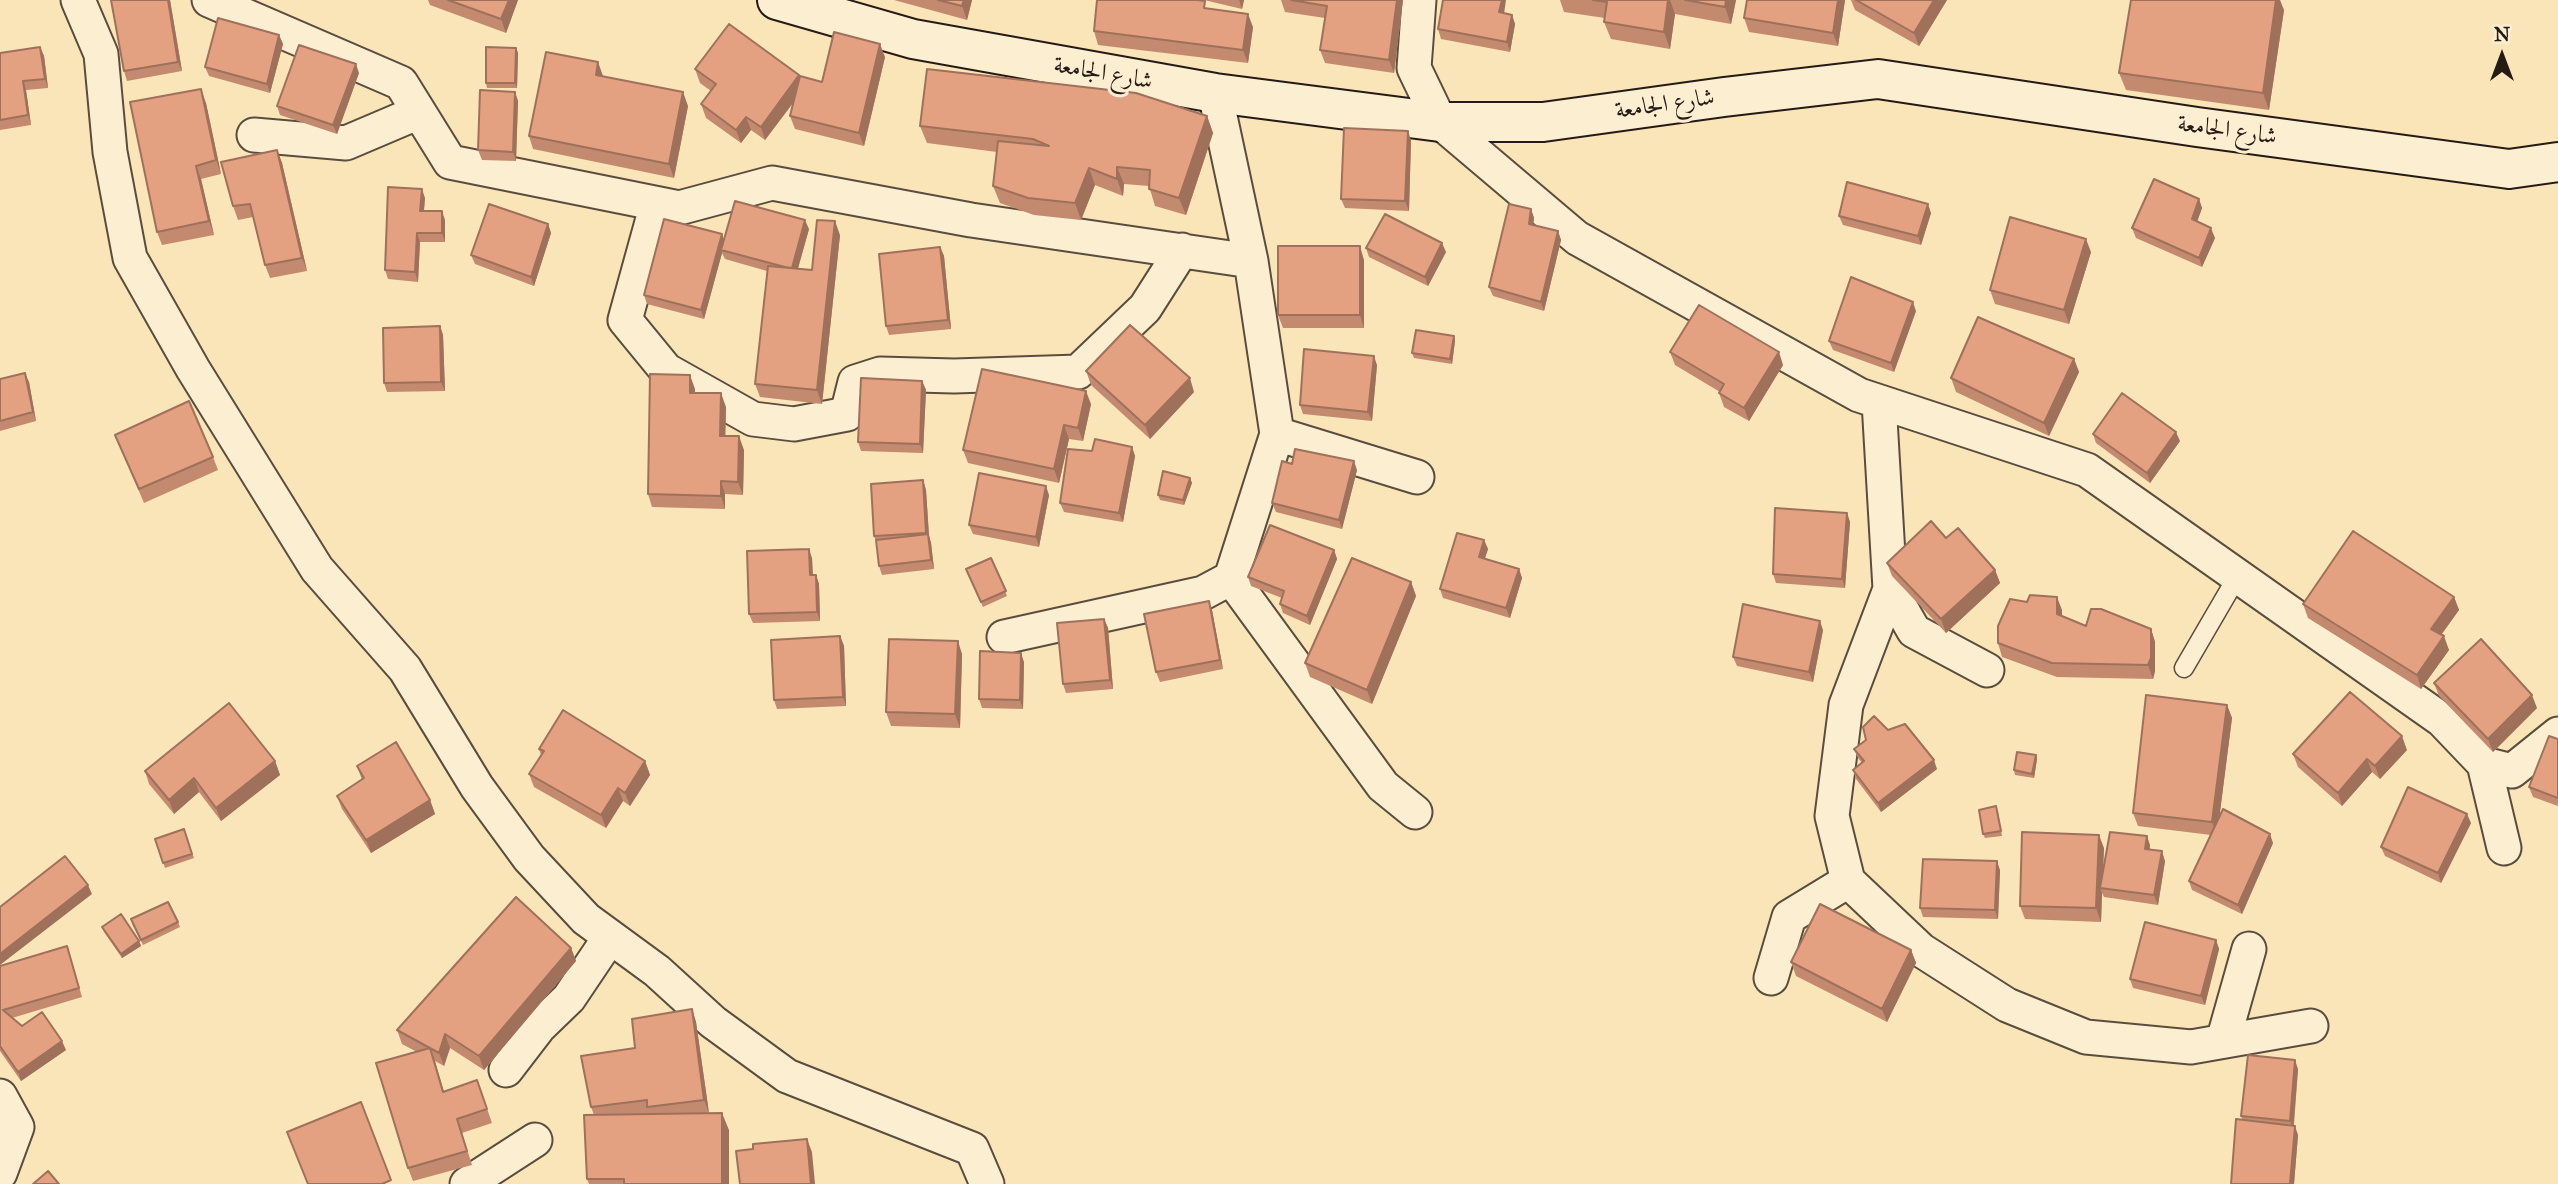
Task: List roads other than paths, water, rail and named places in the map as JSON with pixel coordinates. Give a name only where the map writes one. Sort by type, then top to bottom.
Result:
[{"type":"main road","name":"شارع الجامعة","points":[[777,0],[864,14],[913,39],[1215,93],[1440,122],[1543,122],[1878,79],[2197,127],[2509,169],[2558,162]]},
{"type":"street","points":[[78,0],[101,54],[110,152],[130,258],[194,369],[317,569],[405,669],[477,788],[529,858],[586,919],[657,971],[713,1022],[788,1076],[972,1149],[987,1184]]},
{"type":"street","points":[[209,0],[401,83],[450,162],[680,208],[772,183],[971,220],[1251,261]]},
{"type":"street","points":[[1419,0],[1414,68],[1440,122],[1577,237],[1859,395],[2087,470],[2442,720],[2484,764],[2504,848]]},
{"type":"street","points":[[1004,637],[1203,593],[1231,578],[1277,434],[1251,261],[1215,93]]},
{"type":"street","points":[[254,135],[346,143],[419,112]]},
{"type":"street","points":[[657,204],[625,320],[666,370],[753,419],[794,424],[847,414],[855,382],[880,373],[954,376],[1078,372],[1145,308],[1182,250]]},
{"type":"street","points":[[1879,402],[1890,589],[1846,705],[1832,816],[1848,881],[1921,950],[2007,1005],[2086,1037],[2191,1047],[2311,1026]]},
{"type":"street","points":[[1277,434],[1417,477]]},
{"type":"street","points":[[1231,578],[1383,786],[1415,812]]},
{"type":"street","points":[[1890,589],[1914,631],[1987,670]]},
{"type":"street","points":[[2484,764],[2512,771],[2558,734]]},
{"type":"street","points":[[1771,978],[1789,917],[1848,881]]},
{"type":"street","points":[[506,1070],[539,1027],[569,998],[610,937]]},
{"type":"street","points":[[2223,1041],[2249,949]]},
{"type":"street","points":[[0,1096],[17,1127],[0,1173]]},
{"type":"street","points":[[467,1184],[535,1140]]},
{"type":"lane","points":[[2184,668],[2237,577]]}]
